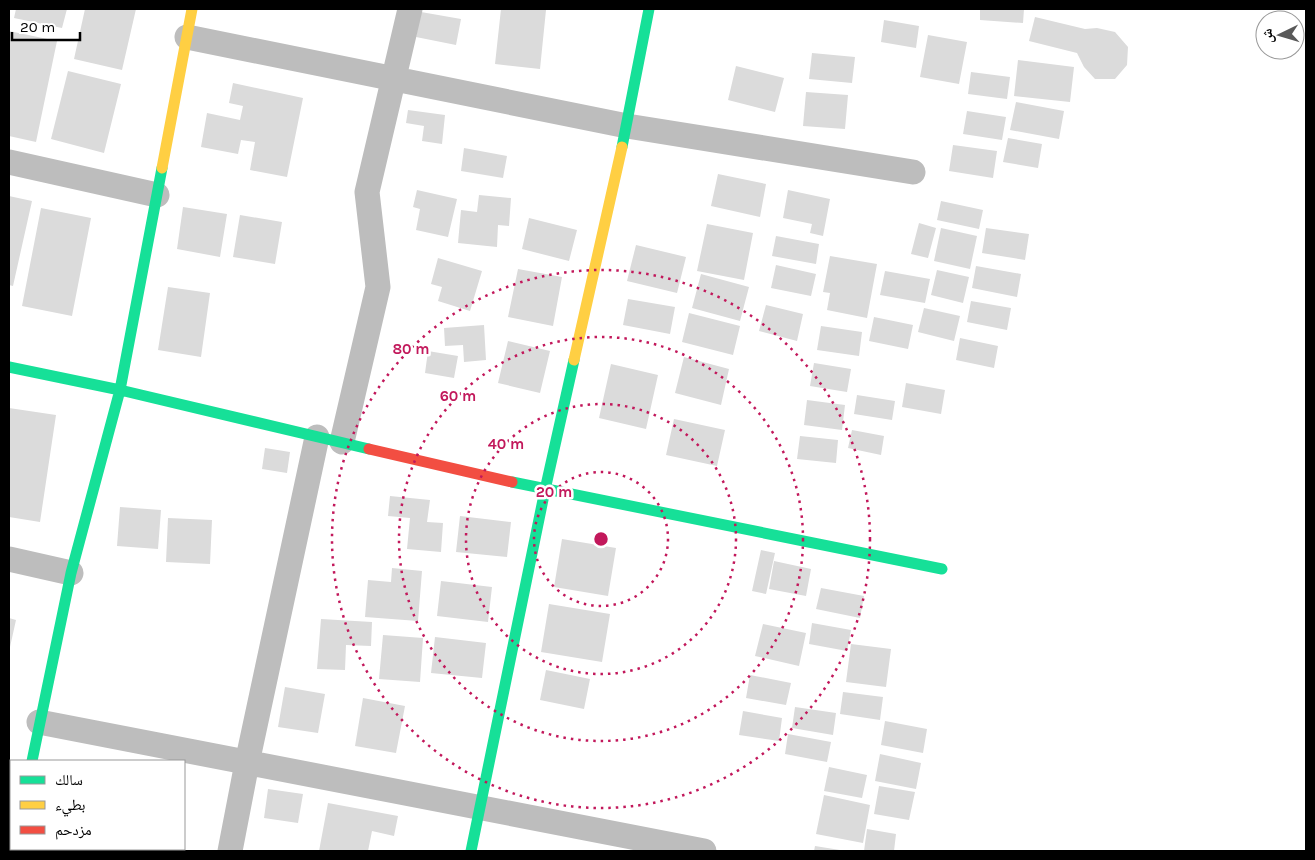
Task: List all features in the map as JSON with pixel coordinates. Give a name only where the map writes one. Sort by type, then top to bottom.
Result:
[{"type":"street","points":[[32,760],[72,573],[120,390],[192,9]]},
{"type":"street","points":[[342,442],[378,287],[367,192],[410,9]]},
{"type":"street","points":[[471,851],[544,490],[627,126],[649,9]]},
{"type":"street","points":[[187,37],[627,126],[914,172]]},
{"type":"street","points":[[9,162],[157,194]]},
{"type":"street","points":[[9,366],[120,390],[544,490],[942,568]]},
{"type":"street","points":[[230,851],[317,437]]},
{"type":"street","points":[[9,560],[72,573]]},
{"type":"street","points":[[39,722],[704,851]]},
{"type":"building","points":[[16,9],[67,9],[62,28],[14,18]]},
{"type":"building","points":[[85,9],[136,9],[122,70],[74,59]]},
{"type":"building","points":[[501,9],[546,10],[540,69],[495,64]]},
{"type":"building","points":[[980,9],[1024,9],[1023,23],[980,20]]},
{"type":"building","points":[[421,12],[461,19],[456,45],[416,37]]},
{"type":"building","points":[[1035,17],[1085,29],[1097,28],[1115,32],[1128,47],[1127,65],[1115,79],[1095,79],[1084,67],[1077,53],[1029,41]]},
{"type":"building","points":[[884,20],[919,26],[916,48],[881,42]]},
{"type":"building","points":[[9,31],[57,41],[36,142],[9,136]]},
{"type":"building","points":[[928,35],[967,42],[959,84],[920,77]]},
{"type":"building","points":[[812,53],[855,57],[852,83],[809,79]]},
{"type":"building","points":[[1018,60],[1074,67],[1070,102],[1014,96]]},
{"type":"building","points":[[736,66],[784,78],[775,112],[728,100]]},
{"type":"building","points":[[68,71],[121,84],[104,153],[51,139]]},
{"type":"building","points":[[971,72],[1010,77],[1007,99],[968,94]]},
{"type":"building","points":[[233,83],[303,98],[287,177],[250,170],[255,142],[241,140],[238,154],[201,147],[207,113],[240,120],[243,106],[229,103]]},
{"type":"building","points":[[806,92],[848,95],[845,129],[803,126]]},
{"type":"building","points":[[1016,102],[1064,111],[1059,139],[1010,130]]},
{"type":"building","points":[[408,110],[445,115],[442,144],[422,141],[424,126],[406,123]]},
{"type":"building","points":[[967,111],[1006,117],[1002,140],[963,134]]},
{"type":"building","points":[[1008,138],[1042,144],[1038,168],[1003,162]]},
{"type":"building","points":[[953,145],[997,151],[993,178],[949,171]]},
{"type":"building","points":[[464,148],[507,156],[503,178],[461,171]]},
{"type":"building","points":[[718,174],[766,184],[760,217],[711,206]]},
{"type":"building","points":[[417,190],[457,199],[448,237],[416,230],[420,209],[413,207]]},
{"type":"building","points":[[788,190],[830,199],[823,236],[810,233],[812,224],[783,218]]},
{"type":"building","points":[[479,195],[511,198],[509,226],[498,225],[497,247],[458,243],[461,210],[477,212]]},
{"type":"building","points":[[9,196],[32,201],[13,286],[9,285]]},
{"type":"building","points":[[941,201],[983,210],[979,229],[937,220]]},
{"type":"building","points":[[183,207],[227,214],[220,257],[177,249]]},
{"type":"building","points":[[41,208],[91,218],[72,316],[22,306]]},
{"type":"building","points":[[240,215],[282,222],[275,264],[233,257]]},
{"type":"building","points":[[529,218],[577,230],[569,261],[522,249]]},
{"type":"building","points":[[919,223],[936,228],[928,258],[911,254]]},
{"type":"building","points":[[707,224],[753,233],[744,280],[697,271]]},
{"type":"building","points":[[941,228],[977,236],[970,269],[934,261]]},
{"type":"building","points":[[986,228],[1029,234],[1025,260],[982,253]]},
{"type":"building","points":[[776,236],[819,244],[816,264],[772,256]]},
{"type":"building","points":[[636,245],[686,257],[677,293],[627,281]]},
{"type":"building","points":[[830,256],[877,264],[867,318],[827,310],[830,293],[823,292]]},
{"type":"building","points":[[438,258],[482,271],[470,311],[438,301],[442,287],[431,284]]},
{"type":"building","points":[[776,265],[816,274],[811,296],[771,288]]},
{"type":"building","points":[[976,266],[1021,274],[1017,297],[972,288]]},
{"type":"building","points":[[518,269],[562,277],[553,326],[508,317]]},
{"type":"building","points":[[937,270],[969,277],[963,303],[931,295]]},
{"type":"building","points":[[885,271],[930,279],[925,303],[880,295]]},
{"type":"building","points":[[701,274],[749,287],[740,321],[692,308]]},
{"type":"building","points":[[168,287],[210,293],[201,357],[158,350]]},
{"type":"building","points":[[628,299],[675,307],[670,334],[623,325]]},
{"type":"building","points":[[971,301],[1011,308],[1007,330],[967,322]]},
{"type":"building","points":[[766,305],[803,314],[797,341],[759,331]]},
{"type":"building","points":[[924,308],[960,316],[954,341],[918,332]]},
{"type":"building","points":[[689,313],[740,326],[733,355],[682,342]]},
{"type":"building","points":[[874,317],[913,325],[908,349],[869,341]]},
{"type":"building","points":[[484,325],[486,360],[464,362],[463,345],[445,346],[444,328]]},
{"type":"building","points":[[821,326],[862,332],[859,356],[817,350]]},
{"type":"building","points":[[960,338],[998,346],[994,368],[956,360]]},
{"type":"building","points":[[508,341],[550,351],[540,393],[498,383]]},
{"type":"building","points":[[428,351],[458,356],[454,378],[425,373]]},
{"type":"building","points":[[684,357],[729,369],[721,405],[675,393]]},
{"type":"building","points":[[814,363],[851,369],[847,392],[810,386]]},
{"type":"building","points":[[611,364],[658,375],[646,429],[599,418]]},
{"type":"building","points":[[906,383],[945,390],[941,414],[902,407]]},
{"type":"building","points":[[857,395],[895,401],[892,420],[854,414]]},
{"type":"building","points":[[807,400],[845,405],[842,430],[804,425]]},
{"type":"building","points":[[9,408],[56,415],[40,522],[9,517]]},
{"type":"building","points":[[674,419],[725,430],[717,466],[666,455]]},
{"type":"building","points":[[852,430],[884,436],[881,455],[848,448]]},
{"type":"building","points":[[800,436],[838,440],[836,463],[797,459]]},
{"type":"building","points":[[265,448],[290,452],[287,473],[262,469]]},
{"type":"building","points":[[390,496],[430,500],[427,522],[443,523],[441,552],[407,549],[410,518],[388,516]]},
{"type":"building","points":[[120,507],[161,510],[158,549],[117,546]]},
{"type":"building","points":[[460,516],[511,522],[507,557],[456,552]]},
{"type":"building","points":[[168,518],[212,520],[210,564],[166,562]]},
{"type":"building","points":[[562,539],[616,548],[608,596],[554,587]]},
{"type":"building","points":[[761,550],[775,553],[766,594],[752,591]]},
{"type":"building","points":[[774,561],[811,569],[806,596],[769,589]]},
{"type":"building","points":[[392,568],[422,571],[418,621],[365,617],[368,580],[391,582]]},
{"type":"building","points":[[441,581],[492,587],[488,622],[437,616]]},
{"type":"building","points":[[821,588],[864,596],[860,618],[816,609]]},
{"type":"building","points":[[549,604],[610,614],[602,662],[541,652]]},
{"type":"building","points":[[9,618],[16,620],[10,647],[9,647]]},
{"type":"building","points":[[321,619],[372,622],[371,646],[346,645],[345,670],[317,669]]},
{"type":"building","points":[[812,623],[851,630],[847,651],[809,644]]},
{"type":"building","points":[[763,624],[806,633],[799,666],[755,656]]},
{"type":"building","points":[[383,635],[423,638],[420,682],[379,679]]},
{"type":"building","points":[[435,637],[486,643],[482,678],[431,673]]},
{"type":"building","points":[[851,644],[891,649],[886,687],[846,682]]},
{"type":"building","points":[[546,670],[590,679],[584,709],[540,700]]},
{"type":"building","points":[[750,675],[791,683],[786,705],[746,698]]},
{"type":"building","points":[[285,687],[325,694],[318,733],[278,727]]},
{"type":"building","points":[[843,692],[883,697],[880,720],[840,714]]},
{"type":"building","points":[[363,698],[405,706],[396,753],[355,746]]},
{"type":"building","points":[[795,707],[836,713],[833,735],[792,728]]},
{"type":"building","points":[[743,711],[782,718],[779,741],[739,735]]},
{"type":"building","points":[[885,721],[927,729],[923,753],[881,745]]},
{"type":"building","points":[[788,734],[831,742],[827,762],[785,754]]},
{"type":"building","points":[[880,754],[921,763],[916,789],[875,781]]},
{"type":"building","points":[[829,767],[867,775],[862,798],[824,791]]},
{"type":"building","points":[[879,786],[915,792],[909,820],[874,814]]},
{"type":"building","points":[[268,789],[303,794],[298,823],[264,818]]},
{"type":"building","points":[[824,795],[870,805],[863,843],[816,834]]},
{"type":"building","points":[[328,803],[398,816],[394,836],[372,831],[368,851],[319,851]]},
{"type":"building","points":[[867,829],[896,834],[894,851],[864,851]]},
{"type":"building","points":[[815,846],[840,850],[840,851],[814,851]]},
{"type":"building","points":[[117,850],[159,850],[159,851]]},
{"type":"traffic: fast","points":[[622,147],[649,9]]},
{"type":"traffic: fast","points":[[32,760],[71,573],[120,390],[162,168]]},
{"type":"traffic: fast","points":[[471,851],[545,490],[574,360]]},
{"type":"traffic: fast","points":[[9,367],[120,390],[369,449]]},
{"type":"traffic: fast","points":[[512,482],[942,569]]},
{"type":"traffic: slow","points":[[162,168],[192,9]]},
{"type":"traffic: slow","points":[[574,360],[622,147]]},
{"type":"traffic: jam","points":[[369,449],[512,482]]}]
